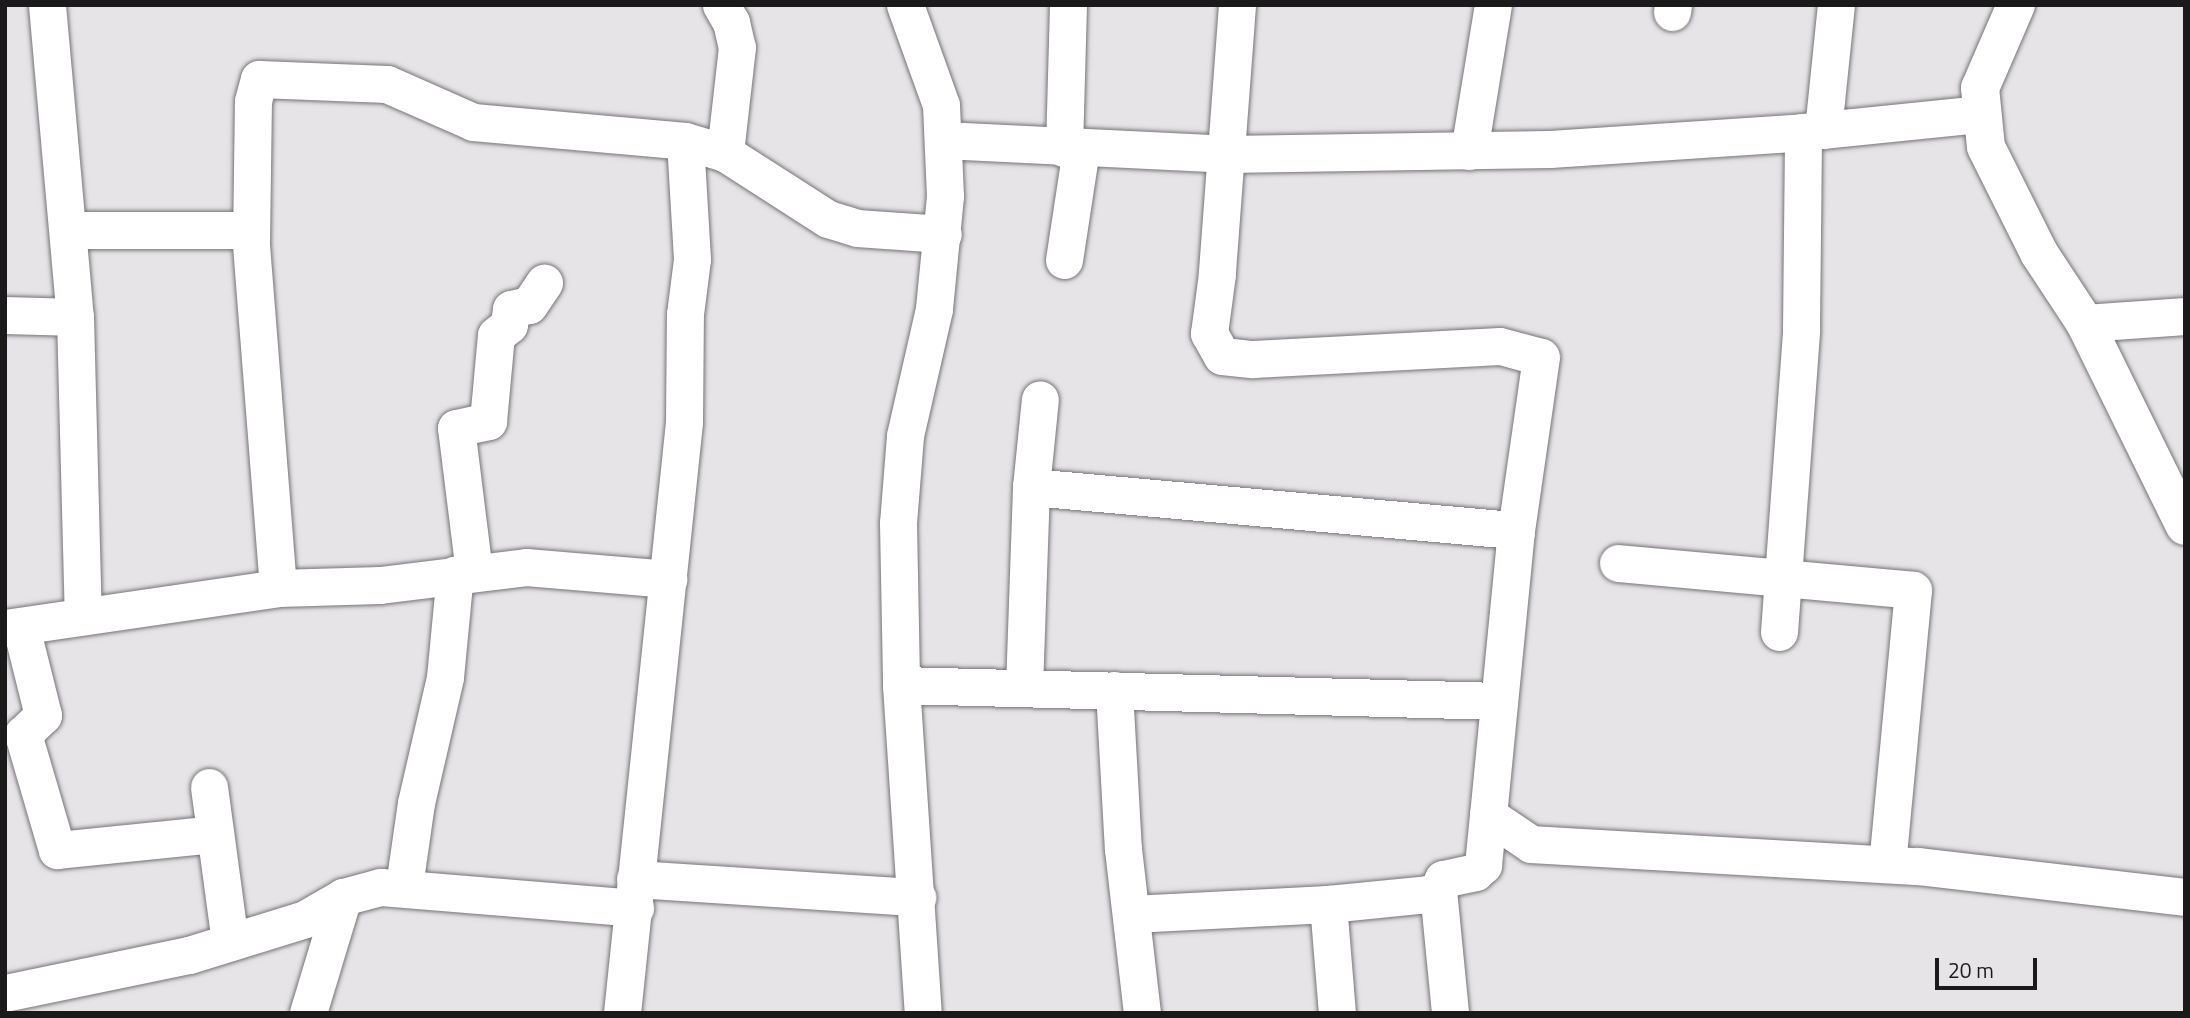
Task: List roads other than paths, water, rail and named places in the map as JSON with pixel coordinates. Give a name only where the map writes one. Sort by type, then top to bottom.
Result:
[{"type":"street","points":[[47,5],[75,317],[83,615]]},
{"type":"street","points":[[721,5],[732,22],[737,47],[725,153]]},
{"type":"street","points":[[905,5],[942,105],[943,140],[943,234],[934,309],[905,436],[898,523],[901,685],[923,1013]]},
{"type":"street","points":[[1064,260],[1072,149],[1068,5]]},
{"type":"street","points":[[1237,5],[1209,333],[1213,346],[1222,356],[1253,359],[1500,346],[1541,357],[1516,530],[1483,865],[1475,872],[1443,879],[1438,890],[1450,1013]]},
{"type":"street","points":[[1469,151],[1493,5]]},
{"type":"street","points":[[1779,632],[1813,131],[1836,5]]},
{"type":"street","points":[[2016,5],[1980,88],[1980,114],[1986,147],[2039,253],[2085,323],[2185,526]]},
{"type":"street","points":[[278,588],[251,230],[253,101],[259,79],[387,84],[473,122],[685,141],[725,153],[828,219],[857,228],[943,234]]},
{"type":"street","points":[[943,140],[1072,149],[1226,153],[1469,151],[1813,131],[1980,114]]},
{"type":"street","points":[[622,1013],[684,422],[685,314],[692,259],[685,141]]},
{"type":"street","points":[[68,230],[251,230]]},
{"type":"street","points":[[404,886],[415,803],[465,573],[456,428],[488,421],[496,335],[509,325],[511,309],[529,305],[544,283]]},
{"type":"street","points":[[5,315],[75,317]]},
{"type":"street","points":[[2085,323],[2185,316]]},
{"type":"street","points":[[1024,688],[1031,487],[1040,399]]},
{"type":"street","points":[[1031,487],[1516,530]]},
{"type":"street","points":[[1618,563],[1784,575],[1913,590],[1887,864]]},
{"type":"street","points":[[215,834],[57,850],[23,734],[43,715],[13,628],[83,615],[278,588],[380,585],[526,567],[668,579]]},
{"type":"street","points":[[901,685],[1499,701]]},
{"type":"street","points":[[1114,690],[1123,849],[1142,1013]]},
{"type":"street","points":[[209,787],[230,943]]},
{"type":"street","points":[[1488,815],[1531,844],[1887,864],[2185,897]]},
{"type":"street","points":[[5,993],[188,956],[305,919],[343,897],[381,887],[917,897]]},
{"type":"street","points":[[1132,914],[1328,904],[1438,890]]},
{"type":"street","points":[[308,1013],[343,897]]},
{"type":"street","points":[[1328,904],[1337,1013]]}]
